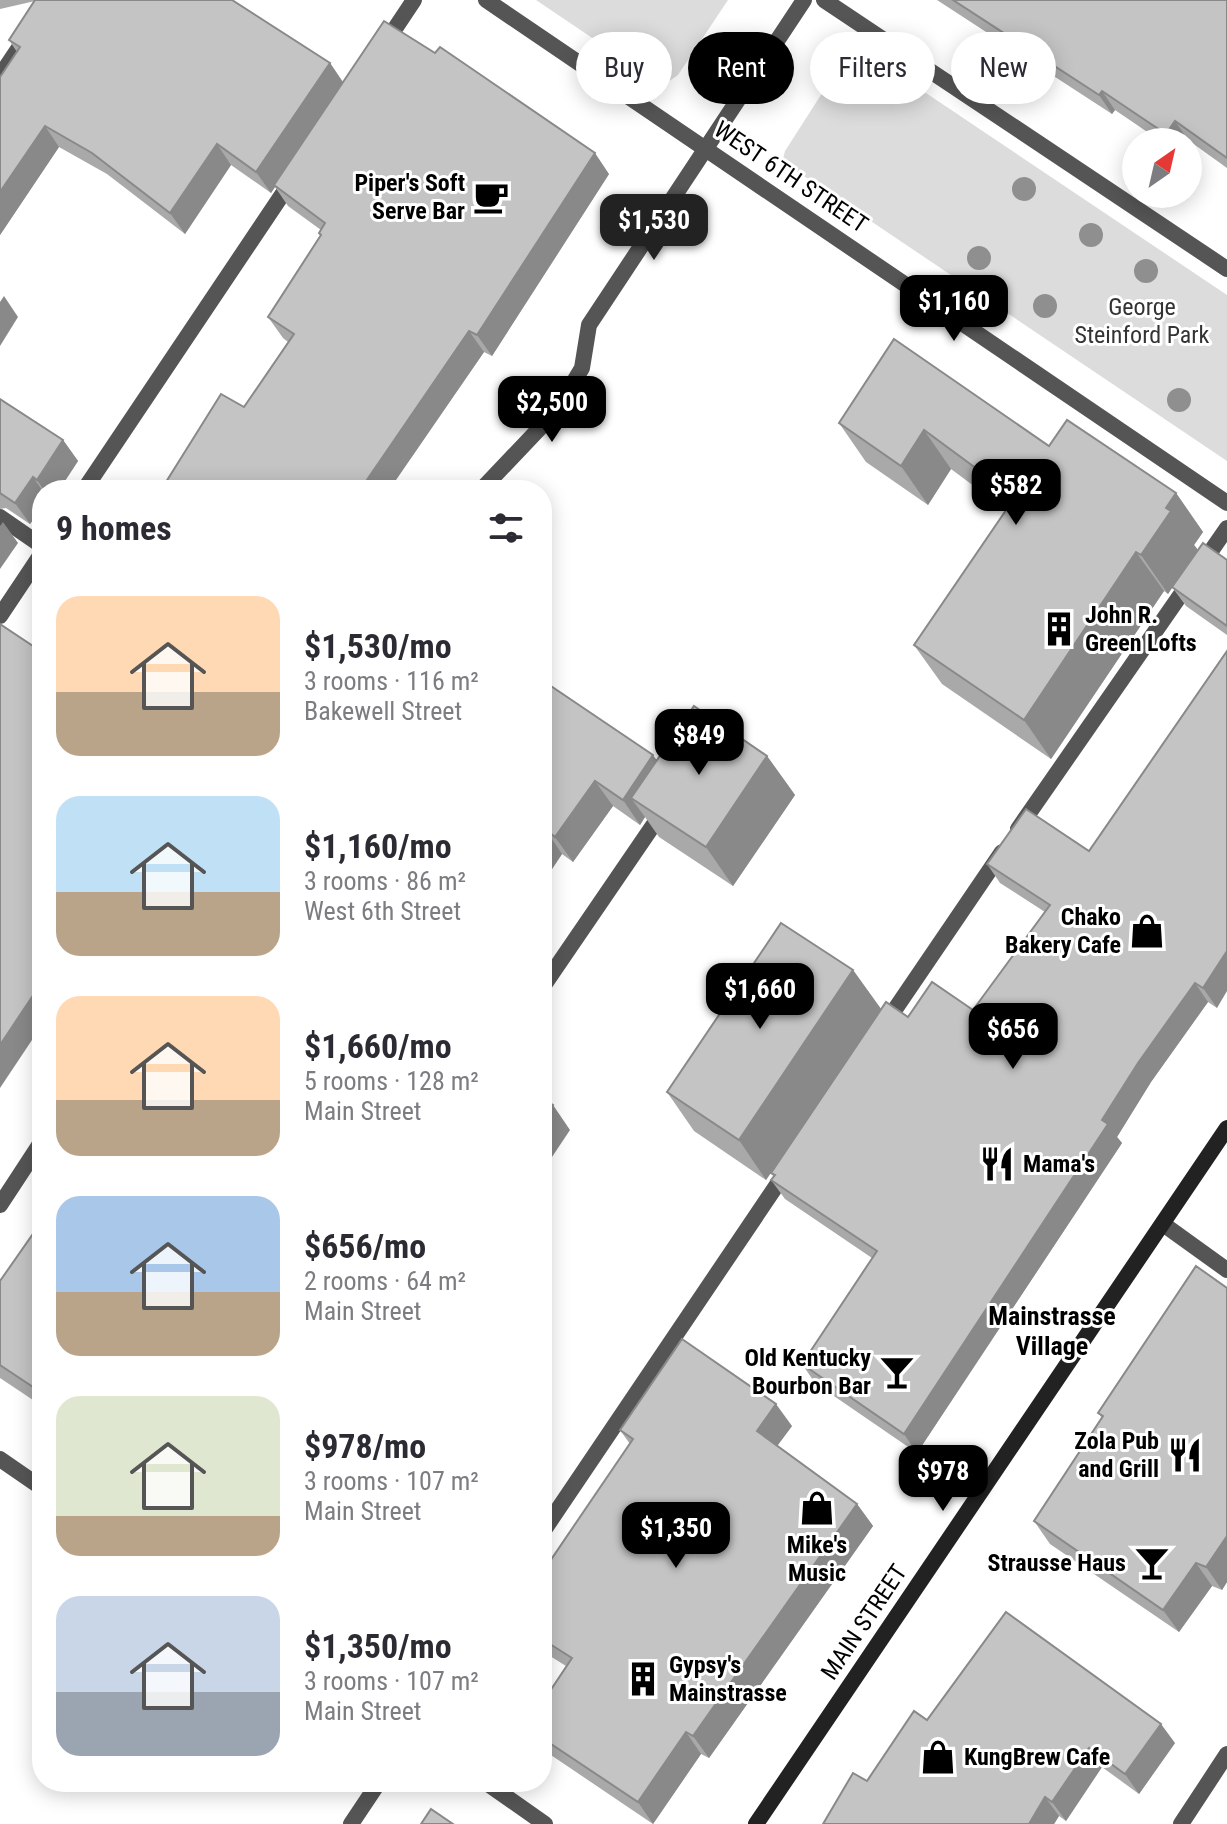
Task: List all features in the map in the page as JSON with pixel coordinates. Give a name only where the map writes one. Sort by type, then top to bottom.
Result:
[{"type":"main road","name":"MAIN STREET","points":[[756,1824],[1227,1128]]},
{"type":"street","points":[[0,76],[51,0]]},
{"type":"street","points":[[375,58],[414,0]]},
{"type":"street","name":"WEST 6TH STREET","points":[[486,0],[1227,503]]},
{"type":"street","points":[[490,480],[557,410],[582,368],[589,325],[804,0]]},
{"type":"street","points":[[824,0],[1227,269]]},
{"type":"street","points":[[91,480],[304,163]]},
{"type":"street","points":[[0,517],[32,539]]},
{"type":"street","points":[[873,1042],[1227,528]]},
{"type":"street","points":[[0,616],[32,568]]},
{"type":"street","points":[[552,973],[675,795]]},
{"type":"street","points":[[0,1205],[32,1156]]},
{"type":"street","points":[[552,1518],[793,1161]]},
{"type":"street","points":[[1163,1224],[1227,1270]]},
{"type":"street","points":[[0,1459],[32,1481]]},
{"type":"street","points":[[1181,1824],[1227,1754]]},
{"type":"street","points":[[351,1824],[372,1792]]},
{"type":"street","points":[[499,1792],[545,1824]]},
{"type":"green space","points":[[536,0],[728,0],[707,32],[688,32],[688,60],[672,79],[672,32],[583,32]]},
{"type":"green space","name":"George Steinford Park","points":[[935,99],[1227,295],[1227,461],[789,166],[783,159],[815,104],[935,104]]},
{"type":"building","points":[[35,0],[232,0],[330,63],[256,172],[217,144],[170,213],[92,153],[45,126],[0,192],[0,77],[20,47],[9,40]]},
{"type":"building","points":[[953,0],[1227,0],[1227,158],[1202,140],[1202,128],[1185,128],[1175,121],[1170,128],[1157,128],[1102,91],[1099,95],[1056,67],[1056,32],[1002,32]]},
{"type":"building","points":[[384,21],[435,53],[440,47],[595,153],[477,335],[469,331],[367,480],[167,480],[221,394],[244,407],[294,334],[268,317],[321,235],[319,233],[325,223],[274,185]]},
{"type":"building","points":[[894,339],[1049,446],[1067,420],[1176,493],[1166,508],[1171,511],[1141,555],[1136,552],[1024,720],[914,645],[1015,497],[924,430],[901,466],[839,423]]},
{"type":"building","points":[[0,399],[63,440],[37,480],[33,477],[15,503],[0,493]]},
{"type":"building","points":[[1203,543],[1227,560],[1227,626],[1172,587]]},
{"type":"building","points":[[0,624],[32,645],[32,997],[0,1045]]},
{"type":"building","points":[[1227,651],[1227,951],[1203,988],[1195,983],[1138,1063],[1102,1120],[1108,1124],[904,1434],[802,1364],[877,1251],[771,1180],[775,1175],[771,1173],[886,1002],[908,1017],[932,982],[973,1010],[1050,905],[987,864],[1026,809],[1089,851]]},
{"type":"building","points":[[552,687],[653,755],[623,800],[595,781],[555,837],[552,835]]},
{"type":"building","points":[[694,706],[767,756],[706,847],[631,798]]},
{"type":"building","points":[[781,923],[853,970],[739,1140],[667,1092]]},
{"type":"building","points":[[32,1235],[32,1386],[0,1365],[0,1281]]},
{"type":"building","points":[[1196,1266],[1227,1288],[1227,1536],[1206,1567],[1196,1563],[1163,1610],[1034,1521],[1103,1416],[1098,1413]]},
{"type":"building","points":[[682,1339],[776,1404],[757,1431],[857,1504],[693,1736],[686,1732],[638,1802],[552,1745],[552,1688],[572,1658],[552,1645],[552,1558],[633,1439],[620,1430]]},
{"type":"building","points":[[1006,1612],[1161,1724],[1125,1774],[1089,1748],[1052,1802],[1045,1797],[1029,1824],[823,1824],[853,1773],[867,1781],[914,1711],[927,1720]]},
{"type":"building","points":[[431,1809],[453,1824],[421,1824]]},
{"type":"place","name":"Piper's Soft Serve Bar","points":[[491,197]]},
{"type":"place","name":"John R. Green Lofts","points":[[1059,629]]},
{"type":"place","name":"Chako Bakery Cafe","points":[[1147,931]]},
{"type":"place","name":"Mama's","points":[[997,1164]]},
{"type":"place","name":"Old Kentucky Bourbon Bar","points":[[897,1372]]},
{"type":"place","name":"Zola Pub and Grill","points":[[1185,1455]]},
{"type":"place","name":"Mike's Music","points":[[817,1508]]},
{"type":"place","name":"Strausse Haus","points":[[1152,1563]]},
{"type":"place","name":"Gypsy's Mainstrasse","points":[[643,1679]]},
{"type":"place","name":"KungBrew Cafe","points":[[938,1757]]},
{"type":"district","name":"Mainstrasse Village","points":[[1052,1331]]}]
